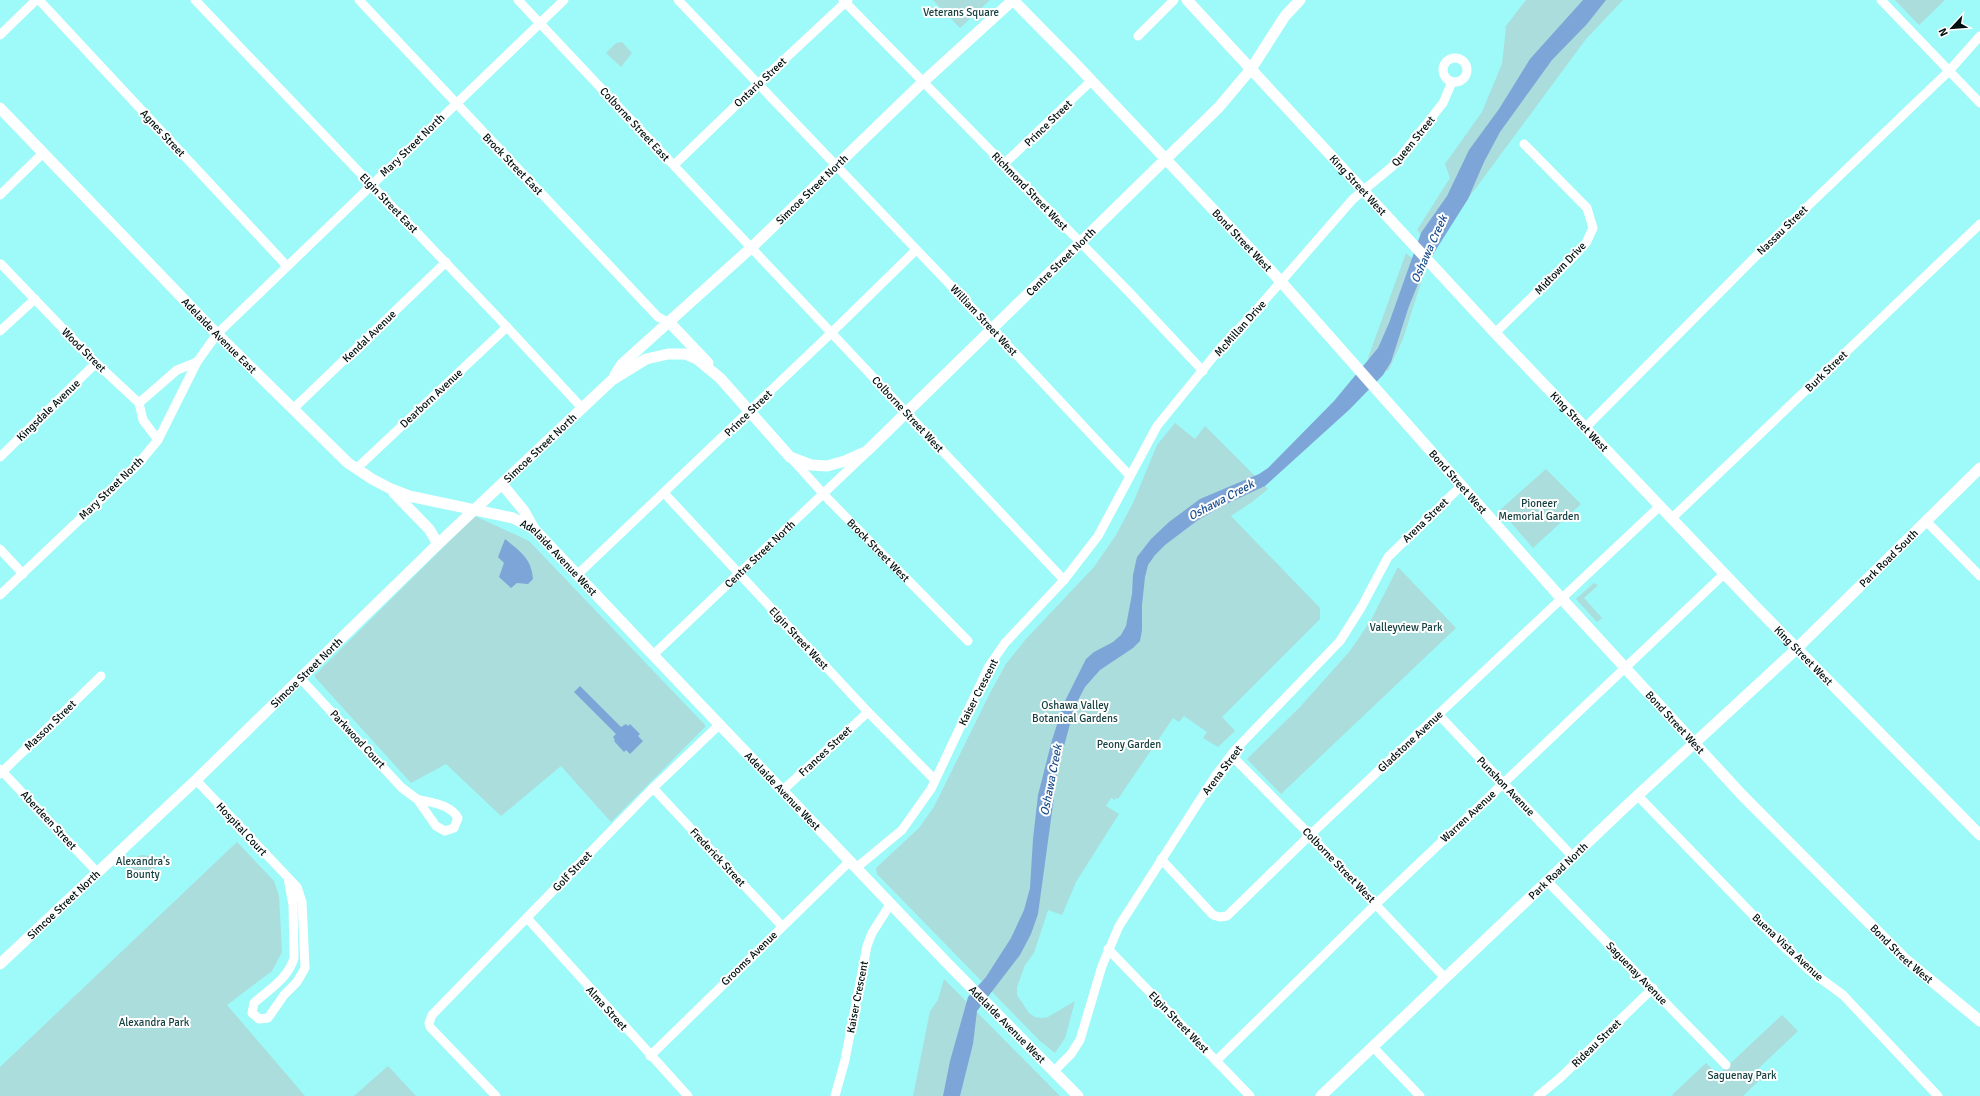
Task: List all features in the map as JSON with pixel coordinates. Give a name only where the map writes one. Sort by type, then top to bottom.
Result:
[{"type":"main road","name":"Bond Street West","points":[[1013,0],[1165,158],[1281,282],[1377,389],[1460,486],[1742,795],[1900,954],[1980,1021]]},
{"type":"main road","name":"Simcoe Street North","points":[[612,380],[622,364],[670,323],[752,248],[923,82],[1013,0]]},
{"type":"main road","name":"King Street West","points":[[1187,0],[1363,191],[1412,241],[1496,333],[1724,574],[1980,835]]},
{"type":"main road","name":"Centre Street North","points":[[827,466],[845,461],[867,451],[1165,158],[1219,107],[1251,69],[1285,16],[1300,0]]},
{"type":"main road","name":"Adelaide Avenue East","points":[[0,108],[217,334],[356,469],[391,489],[408,496],[474,510]]},
{"type":"main road","points":[[670,323],[720,378]]},
{"type":"main road","name":"Simcoe Street North","points":[[0,964],[196,780],[438,544],[612,380],[646,359],[668,354]]},
{"type":"main road","name":"Brock Street West","points":[[668,354],[685,354],[697,360],[720,378],[748,412],[790,457],[812,465],[827,466]]},
{"type":"main road","name":"Park Road South","points":[[1797,648],[1980,468]]},
{"type":"main road","points":[[502,484],[524,510],[534,528]]},
{"type":"main road","points":[[391,489],[429,529],[438,544]]},
{"type":"main road","name":"Adelaide Avenue West","points":[[474,510],[513,518],[534,528],[853,865],[1078,1096]]},
{"type":"main road","name":"Park Road North","points":[[1321,1096],[1573,857],[1797,648]]},
{"type":"street","points":[[0,35],[38,0]]},
{"type":"street","name":"Agnes Street","points":[[38,0],[286,265]]},
{"type":"street","name":"Elgin Street East","points":[[195,0],[446,262],[582,408]]},
{"type":"street","name":"Brock Street East","points":[[359,0],[658,316],[670,323]]},
{"type":"street","name":"Colborne Street East","points":[[518,0],[752,248]]},
{"type":"street","name":"Mary Street North","points":[[0,595],[138,464],[158,440],[197,362],[217,334],[286,265],[372,185],[455,103],[564,0]]},
{"type":"street","name":"William Street West","points":[[678,0],[1130,476]]},
{"type":"street","points":[[1138,36],[1174,0]]},
{"type":"street","points":[[1881,0],[1980,103]]},
{"type":"street","name":"Ontario Street","points":[[674,165],[845,1]]},
{"type":"street","name":"Richmond Street West","points":[[845,1],[1080,242],[1203,371]]},
{"type":"street","name":"Nassau Street","points":[[1586,427],[1763,249],[1949,71],[1980,36]]},
{"type":"street","name":"Prince Street","points":[[1004,164],[1091,81]]},
{"type":"street","name":"Queen Street","points":[[1363,191],[1394,165],[1443,103],[1452,82]]},
{"type":"street","name":"Midtown Drive","points":[[1496,333],[1586,243],[1593,228],[1587,208],[1524,144]]},
{"type":"street","points":[[0,195],[43,153]]},
{"type":"street","name":"McMillan Drive","points":[[1130,476],[1157,426],[1223,345],[1281,282],[1353,199],[1363,191]]},
{"type":"street","name":"Burk Street","points":[[1672,518],[1980,224]]},
{"type":"street","name":"Colborne Street West","points":[[752,248],[908,412],[1064,580]]},
{"type":"street","name":"Prince Street","points":[[578,574],[832,333],[916,250]]},
{"type":"street","name":"Kendal Avenue","points":[[293,409],[446,262]]},
{"type":"street","name":"Wood Street","points":[[1,264],[96,363],[139,403]]},
{"type":"street","points":[[0,332],[34,299]]},
{"type":"street","name":"Dearborn Avenue","points":[[356,469],[507,327]]},
{"type":"street","points":[[158,440],[143,420],[139,403],[177,370],[197,362]]},
{"type":"street","name":"Kingsdale Avenue","points":[[0,457],[96,363]]},
{"type":"street","name":"Centre Street North","points":[[653,655],[824,494],[867,451]]},
{"type":"street","name":"Brock Street West","points":[[790,457],[824,494],[968,641]]},
{"type":"street","name":"Kaiser Crescent","points":[[853,865],[902,830],[935,780],[989,666],[1021,624],[1064,580],[1098,536],[1130,476]]},
{"type":"street","name":"Arena Street","points":[[1054,1071],[1071,1054],[1080,1040],[1108,949],[1118,926],[1212,780],[1231,755],[1340,641],[1362,606],[1388,557],[1460,486]]},
{"type":"street","name":"Elgin Street West","points":[[664,493],[868,712],[935,780]]},
{"type":"street","name":"Gladstone Avenue","points":[[1161,859],[1213,915],[1220,917],[1227,916],[1310,835],[1660,506]]},
{"type":"street","points":[[1926,521],[1980,576]]},
{"type":"street","points":[[0,549],[23,574]]},
{"type":"street","name":"Warren Avenue","points":[[1216,1061],[1376,904],[1724,574]]},
{"type":"street","name":"Masson Street","points":[[1,772],[101,676]]},
{"type":"street","name":"Parkwood Court","points":[[300,678],[402,788],[417,799]]},
{"type":"street","name":"Frances Street","points":[[783,790],[868,712]]},
{"type":"street","name":"Punshon Avenue","points":[[1438,714],[1573,857]]},
{"type":"street","name":"Golf Street","points":[[496,1096],[430,1027],[430,1020],[436,1010],[653,788],[719,725]]},
{"type":"street","name":"Colborne Street West","points":[[1231,755],[1310,835],[1445,978]]},
{"type":"street","name":"Aberdeen Street","points":[[1,772],[97,872]]},
{"type":"street","name":"Hospital Court","points":[[196,780],[297,887],[302,902],[305,968],[297,982],[284,995],[268,1018],[259,1020],[252,1013],[254,1003],[282,981],[292,966],[294,958],[293,912],[288,878]]},
{"type":"street","name":"Frederick Street","points":[[653,788],[782,926]]},
{"type":"street","name":"Buena Vista Avenue","points":[[1639,797],[1783,946],[1809,970],[1843,995],[1938,1096]]},
{"type":"street","name":"Grooms Avenue","points":[[650,1056],[782,926],[853,865]]},
{"type":"street","name":"Saguenay Avenue","points":[[1547,882],[1726,1065]]},
{"type":"street","name":"Kaiser Crescent","points":[[836,1096],[845,1060],[867,946],[872,933],[891,903]]},
{"type":"street","name":"Alma Street","points":[[527,918],[650,1056],[688,1096]]},
{"type":"street","name":"Elgin Street West","points":[[1108,949],[1250,1096]]},
{"type":"street","name":"Rideau Street","points":[[1538,1096],[1560,1078],[1652,988]]},
{"type":"street","points":[[1373,1047],[1420,1096]]},
{"type":"green space","name":"Veterans Square","points":[[933,0],[990,0],[960,28]]},
{"type":"green space","points":[[1526,0],[1623,0],[1586,39],[1433,246],[1417,230],[1450,178],[1445,164],[1482,112],[1502,64],[1505,27]]},
{"type":"green space","points":[[1895,0],[1945,0],[1919,25]]},
{"type":"green space","points":[[622,42],[632,53],[621,67],[606,53],[616,43]]},
{"type":"green space","points":[[1406,253],[1425,270],[1403,339],[1388,371],[1368,358]]},
{"type":"green space","name":"Oshawa Valley Botanical Gardens","points":[[1175,423],[1195,439],[1205,426],[1268,489],[1231,516],[1320,608],[1320,619],[1222,717],[1235,731],[1218,747],[1203,738],[1207,732],[1184,716],[1179,722],[1173,718],[1118,799],[1116,798],[1115,800],[1111,798],[1106,806],[1119,814],[1076,882],[1062,915],[1048,910],[1034,953],[1025,965],[1017,987],[1017,995],[1029,1013],[1035,1017],[1048,1017],[1075,1001],[1065,1038],[1055,1053],[1040,1041],[877,874],[876,868],[919,828],[934,807],[989,695],[1006,664],[1026,639],[1094,567],[1116,535],[1133,503],[1157,445]]},
{"type":"green space","name":"Pioneer Memorial Garden","points":[[1546,469],[1581,504],[1533,548],[1500,510]]},
{"type":"green space","points":[[475,516],[529,541],[706,726],[611,822],[561,766],[501,816],[446,764],[411,783],[314,676]]},
{"type":"green space","name":"Valleyview Park","points":[[1398,567],[1456,628],[1281,794],[1247,759],[1300,707],[1350,651],[1371,620]]},
{"type":"green space","points":[[1594,583],[1598,585],[1584,598],[1602,618],[1597,622],[1576,599]]},
{"type":"green space","name":"Alexandra Park","points":[[237,842],[274,881],[279,896],[282,952],[272,971],[227,1005],[305,1096],[0,1096],[0,1067]]},
{"type":"green space","name":"Alexandra's Bounty","points":[[143,855],[152,858],[155,867],[152,876],[143,879],[134,876],[131,867],[134,858]]},
{"type":"green space","points":[[944,979],[1060,1096],[913,1096],[930,1011],[938,1000]]},
{"type":"green space","name":"Saguenay Park","points":[[1782,1015],[1798,1031],[1758,1069],[1764,1076],[1743,1096],[1672,1095],[1706,1063],[1718,1075]]},
{"type":"green space","points":[[388,1066],[416,1096],[354,1096]]},
{"type":"water","name":"Oshawa Creek","points":[[1583,0],[1606,0],[1587,24],[1552,60],[1500,132],[1484,162],[1468,199],[1425,267],[1409,306],[1391,362],[1383,375],[1350,409],[1265,486],[1222,506],[1198,520],[1165,545],[1148,565],[1142,605],[1142,630],[1140,641],[1133,648],[1100,670],[1085,687],[1075,706],[1058,768],[1038,914],[1031,934],[1020,955],[977,1011],[973,1044],[960,1096],[943,1096],[950,1061],[968,997],[986,977],[1011,938],[1024,910],[1030,888],[1033,839],[1038,795],[1052,740],[1064,703],[1086,659],[1094,652],[1113,642],[1121,635],[1126,626],[1137,557],[1151,539],[1169,522],[1200,499],[1259,474],[1268,468],[1334,401],[1378,348],[1389,323],[1421,233],[1447,196],[1469,150],[1499,109],[1530,59]]},
{"type":"water","points":[[505,539],[528,561],[533,579],[528,584],[517,583],[511,588],[499,577],[504,563],[498,557]]},
{"type":"water","points":[[580,686],[621,727],[626,724],[628,726],[630,724],[640,734],[638,736],[643,741],[630,754],[626,750],[624,752],[614,741],[615,740],[613,737],[616,734],[574,692]]},
{"type":"park label","name":"Peony Garden","points":[[1129,744]]}]
